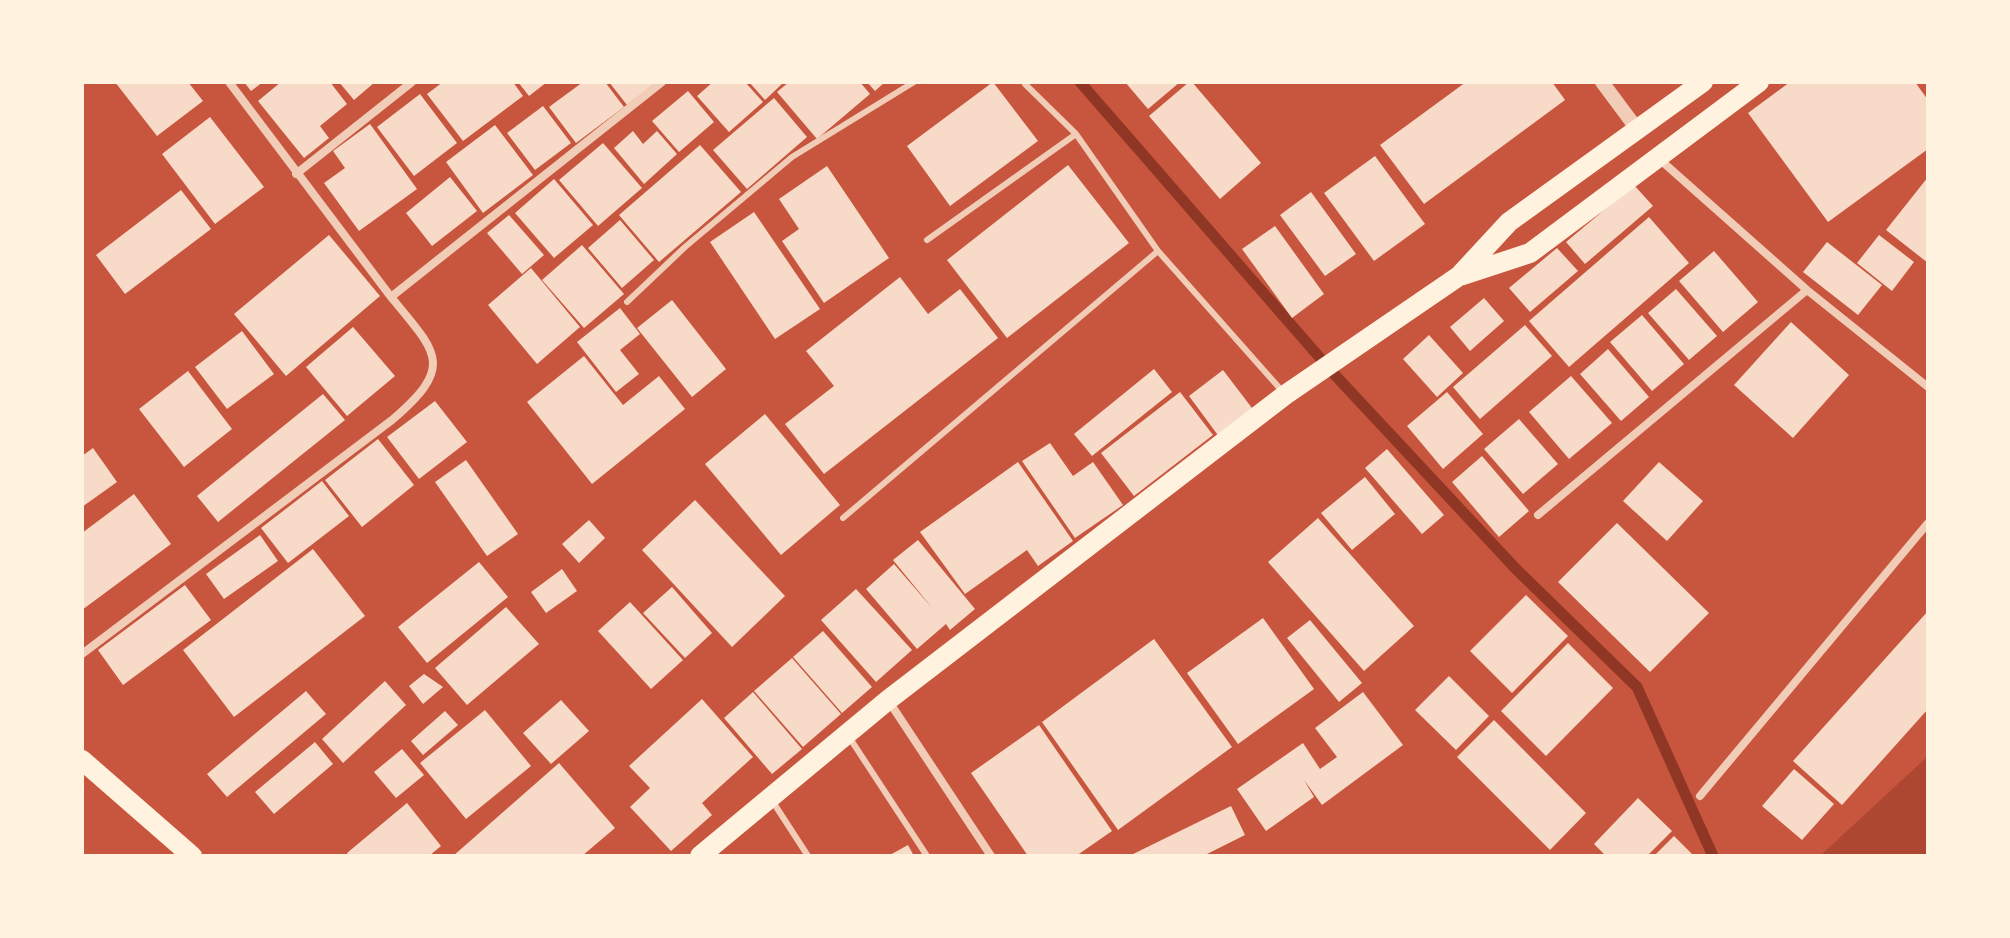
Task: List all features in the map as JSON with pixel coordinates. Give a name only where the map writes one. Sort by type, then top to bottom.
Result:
[{"type":"main road","points":[[700,856],[888,700],[1293,391],[1459,276],[1509,222],[1703,82]]},
{"type":"main road","points":[[1459,276],[1530,253],[1759,82]]},
{"type":"main road","points":[[82,760],[192,856]]},
{"type":"street","points":[[82,654],[392,420],[425,388],[433,372],[431,347],[296,174],[229,82]]},
{"type":"street","points":[[296,174],[412,82]]},
{"type":"street","points":[[391,297],[662,82]]},
{"type":"street","points":[[1602,82],[1637,129]]},
{"type":"street","points":[[1657,157],[1807,290],[1928,387]]},
{"type":"street","points":[[1538,515],[1807,290]]},
{"type":"street","points":[[1700,796],[1928,523]]},
{"type":"street","points":[[888,700],[991,856]]},
{"type":"lane","points":[[627,302],[685,247],[792,157],[914,82]]},
{"type":"lane","points":[[1025,84],[1076,134],[1158,251],[1293,391]]},
{"type":"lane","points":[[927,240],[1076,134]]},
{"type":"lane","points":[[843,518],[1158,251]]},
{"type":"lane","points":[[847,734],[927,856]]},
{"type":"lane","points":[[770,797],[808,856]]},
{"type":"shaded area","points":[[1928,756],[1928,856],[1820,856]]},
{"type":"building","points":[[115,82],[188,82],[203,101],[157,136]]},
{"type":"building","points":[[244,82],[263,82],[251,91]]},
{"type":"building","points":[[281,82],[330,82],[347,104],[320,126],[329,138],[304,158],[258,101]]},
{"type":"building","points":[[339,82],[375,82],[354,100]]},
{"type":"building","points":[[443,82],[513,82],[523,96],[463,141],[427,94]]},
{"type":"building","points":[[518,82],[547,82],[529,96]]},
{"type":"building","points":[[583,82],[605,82],[624,107],[576,143],[549,107]]},
{"type":"building","points":[[609,82],[657,82],[627,105]]},
{"type":"building","points":[[713,82],[745,82],[763,102],[729,132],[697,96]]},
{"type":"building","points":[[749,82],[784,82],[765,100]]},
{"type":"building","points":[[789,82],[860,82],[870,94],[817,139],[777,92]]},
{"type":"building","points":[[867,82],[885,82],[875,91]]},
{"type":"building","points":[[993,82],[1038,141],[950,206],[907,146]]},
{"type":"building","points":[[1125,82],[1180,82],[1148,109]]},
{"type":"building","points":[[1189,82],[1261,163],[1220,199],[1149,116]]},
{"type":"building","points":[[1466,82],[1552,82],[1565,100],[1424,204],[1380,145]]},
{"type":"building","points":[[1790,82],[1915,82],[1928,100],[1928,149],[1828,222],[1748,113]]},
{"type":"building","points":[[688,91],[714,122],[679,152],[652,121]]},
{"type":"building","points":[[420,94],[457,143],[414,176],[377,127]]},
{"type":"building","points":[[774,98],[807,137],[747,189],[713,150]]},
{"type":"building","points":[[543,106],[571,143],[535,170],[507,133]]},
{"type":"building","points":[[210,117],[264,187],[215,224],[162,154]]},
{"type":"building","points":[[370,124],[417,189],[359,231],[324,183],[345,168],[333,151]]},
{"type":"building","points":[[495,125],[533,175],[483,213],[446,162]]},
{"type":"building","points":[[633,131],[643,144],[657,131],[677,154],[644,184],[614,148]]},
{"type":"building","points":[[603,143],[642,188],[598,226],[559,180]]},
{"type":"building","points":[[700,145],[741,192],[659,262],[619,215]]},
{"type":"building","points":[[1375,156],[1425,224],[1374,261],[1324,193]]},
{"type":"building","points":[[1068,165],[1129,243],[1007,338],[947,260]]},
{"type":"building","points":[[827,166],[889,258],[824,303],[782,241],[799,229],[779,199]]},
{"type":"building","points":[[450,177],[477,211],[432,246],[406,213]]},
{"type":"building","points":[[1928,177],[1928,263],[1886,230]]},
{"type":"building","points":[[554,179],[593,225],[554,258],[515,213]]},
{"type":"building","points":[[1634,185],[1653,206],[1585,264],[1566,242]]},
{"type":"building","points":[[181,190],[211,229],[125,294],[96,255]]},
{"type":"building","points":[[1311,192],[1356,254],[1325,276],[1280,215]]},
{"type":"building","points":[[754,212],[820,309],[775,339],[710,242]]},
{"type":"building","points":[[509,215],[544,255],[522,274],[487,233]]},
{"type":"building","points":[[1649,217],[1689,263],[1569,367],[1529,321]]},
{"type":"building","points":[[620,220],[654,260],[622,288],[588,248]]},
{"type":"building","points":[[1275,226],[1324,294],[1292,318],[1242,249]]},
{"type":"building","points":[[329,235],[380,296],[286,376],[234,314]]},
{"type":"building","points":[[1879,235],[1914,262],[1892,291],[1857,263]]},
{"type":"building","points":[[1827,242],[1882,285],[1858,315],[1803,272]]},
{"type":"building","points":[[582,245],[624,294],[584,328],[542,280]]},
{"type":"building","points":[[1557,248],[1578,271],[1530,312],[1509,288]]},
{"type":"building","points":[[1714,251],[1758,302],[1723,332],[1679,281]]},
{"type":"building","points":[[531,268],[580,327],[537,364],[488,305]]},
{"type":"building","points":[[900,277],[928,314],[960,289],[998,338],[824,474],[785,424],[834,386],[806,351]]},
{"type":"building","points":[[1676,289],[1717,336],[1689,360],[1648,313]]},
{"type":"building","points":[[1484,298],[1504,321],[1470,351],[1450,327]]},
{"type":"building","points":[[672,300],[726,369],[692,397],[637,328]]},
{"type":"building","points":[[620,308],[640,334],[620,350],[639,374],[616,392],[577,342]]},
{"type":"building","points":[[1642,315],[1684,364],[1652,391],[1610,342]]},
{"type":"building","points":[[1791,322],[1849,375],[1793,438],[1734,385]]},
{"type":"building","points":[[1525,325],[1552,356],[1480,419],[1453,387]]},
{"type":"building","points":[[353,327],[395,376],[347,416],[306,367]]},
{"type":"building","points":[[242,331],[274,374],[227,409],[195,367]]},
{"type":"building","points":[[1429,335],[1463,373],[1437,397],[1403,359]]},
{"type":"building","points":[[1608,349],[1649,397],[1621,421],[1580,374]]},
{"type":"building","points":[[584,356],[623,405],[659,376],[685,409],[592,484],[527,402]]},
{"type":"building","points":[[1154,369],[1172,392],[1092,456],[1074,434]]},
{"type":"building","points":[[1223,370],[1255,412],[1220,438],[1189,396]]},
{"type":"building","points":[[188,371],[232,429],[184,467],[139,409]]},
{"type":"building","points":[[1571,376],[1612,423],[1569,459],[1529,412]]},
{"type":"building","points":[[1180,392],[1213,435],[1134,496],[1101,453]]},
{"type":"building","points":[[1447,392],[1483,434],[1443,469],[1407,426]]},
{"type":"building","points":[[323,394],[345,420],[218,522],[197,496]]},
{"type":"building","points":[[435,401],[467,442],[419,479],[387,437]]},
{"type":"building","points":[[765,414],[840,505],[781,555],[705,464]]},
{"type":"building","points":[[1519,419],[1558,464],[1523,494],[1484,449]]},
{"type":"building","points":[[378,439],[414,485],[362,527],[325,480]]},
{"type":"building","points":[[1050,443],[1073,476],[1093,462],[1123,505],[1075,538],[1022,461]]},
{"type":"building","points":[[93,448],[117,482],[82,507],[82,456]]},
{"type":"building","points":[[1387,449],[1444,515],[1422,534],[1365,468]]},
{"type":"building","points":[[1482,456],[1529,511],[1499,537],[1452,482]]},
{"type":"building","points":[[466,460],[518,534],[487,556],[435,482]]},
{"type":"building","points":[[1018,462],[1073,541],[1038,566],[1027,550],[965,594],[920,532]]},
{"type":"building","points":[[1659,462],[1703,501],[1667,541],[1623,501]]},
{"type":"building","points":[[1365,477],[1395,514],[1352,550],[1321,513]]},
{"type":"building","points":[[322,481],[349,516],[288,563],[261,528]]},
{"type":"building","points":[[134,494],[171,544],[82,610],[82,533]]},
{"type":"building","points":[[695,500],[785,596],[732,647],[642,550]]},
{"type":"building","points":[[1318,518],[1414,626],[1364,671],[1268,562]]},
{"type":"building","points":[[589,520],[605,538],[579,563],[562,544]]},
{"type":"building","points":[[1617,523],[1709,613],[1650,672],[1558,582]]},
{"type":"building","points":[[260,535],[278,561],[224,599],[206,574]]},
{"type":"building","points":[[918,540],[975,609],[950,630],[946,624],[917,649],[866,589],[894,564],[933,609],[893,560]]},
{"type":"building","points":[[313,549],[365,616],[234,717],[183,650]]},
{"type":"building","points":[[479,562],[508,597],[427,663],[398,627]]},
{"type":"building","points":[[562,569],[577,591],[546,613],[531,592]]},
{"type":"building","points":[[185,585],[211,620],[123,685],[98,650]]},
{"type":"building","points":[[672,587],[712,633],[685,658],[643,613]]},
{"type":"building","points":[[856,589],[912,650],[876,682],[821,620]]},
{"type":"building","points":[[1526,595],[1568,636],[1512,693],[1470,651]]},
{"type":"building","points":[[630,602],[683,660],[651,689],[598,631]]},
{"type":"building","points":[[506,607],[539,644],[467,705],[435,668]]},
{"type":"building","points":[[1928,611],[1928,709],[1842,805],[1793,761]]},
{"type":"building","points":[[1263,618],[1314,689],[1238,744],[1187,673]]},
{"type":"building","points":[[1310,620],[1362,683],[1339,702],[1287,638]]},
{"type":"building","points":[[823,631],[872,687],[842,713],[793,657]]},
{"type":"building","points":[[1154,639],[1232,747],[1118,830],[1042,722]]},
{"type":"building","points":[[1568,643],[1613,688],[1546,756],[1501,711]]},
{"type":"building","points":[[792,658],[841,714],[803,747],[754,691]]},
{"type":"building","points":[[424,674],[443,687],[423,704],[409,686]]},
{"type":"building","points":[[1449,676],[1489,716],[1456,750],[1415,710]]},
{"type":"building","points":[[385,681],[406,705],[343,763],[322,739]]},
{"type":"building","points":[[306,691],[326,714],[227,797],[207,774]]},
{"type":"building","points":[[753,692],[802,749],[772,774],[724,718]]},
{"type":"building","points":[[1363,692],[1403,745],[1322,805],[1304,780],[1314,797],[1266,831],[1237,789],[1303,743],[1320,769],[1337,757],[1315,728]]},
{"type":"building","points":[[702,699],[753,757],[702,803],[712,815],[671,851],[630,807],[650,788],[629,766]]},
{"type":"building","points":[[561,700],[589,731],[551,764],[523,733]]},
{"type":"building","points":[[485,710],[531,766],[466,819],[420,763]]},
{"type":"building","points":[[445,711],[458,725],[423,755],[411,741]]},
{"type":"building","points":[[1494,720],[1586,813],[1550,850],[1457,757]]},
{"type":"building","points":[[1039,725],[1112,831],[1076,856],[1028,856],[971,773]]},
{"type":"building","points":[[315,742],[333,764],[274,814],[255,792]]},
{"type":"building","points":[[402,749],[424,775],[396,798],[374,772]]},
{"type":"building","points":[[559,763],[615,828],[582,856],[453,856]]},
{"type":"building","points":[[1794,769],[1834,804],[1802,840],[1762,806]]},
{"type":"building","points":[[1638,798],[1672,831],[1647,856],[1606,856],[1594,844]]},
{"type":"building","points":[[407,803],[441,846],[429,856],[349,856],[347,853]]},
{"type":"building","points":[[1231,806],[1245,835],[1203,856],[1129,856]]},
{"type":"building","points":[[1674,836],[1694,856],[1654,856]]},
{"type":"building","points":[[908,845],[914,856],[888,856]]},
{"type":"waterway","points":[[1080,82],[1334,374],[1516,569],[1637,687],[1713,856]]}]
